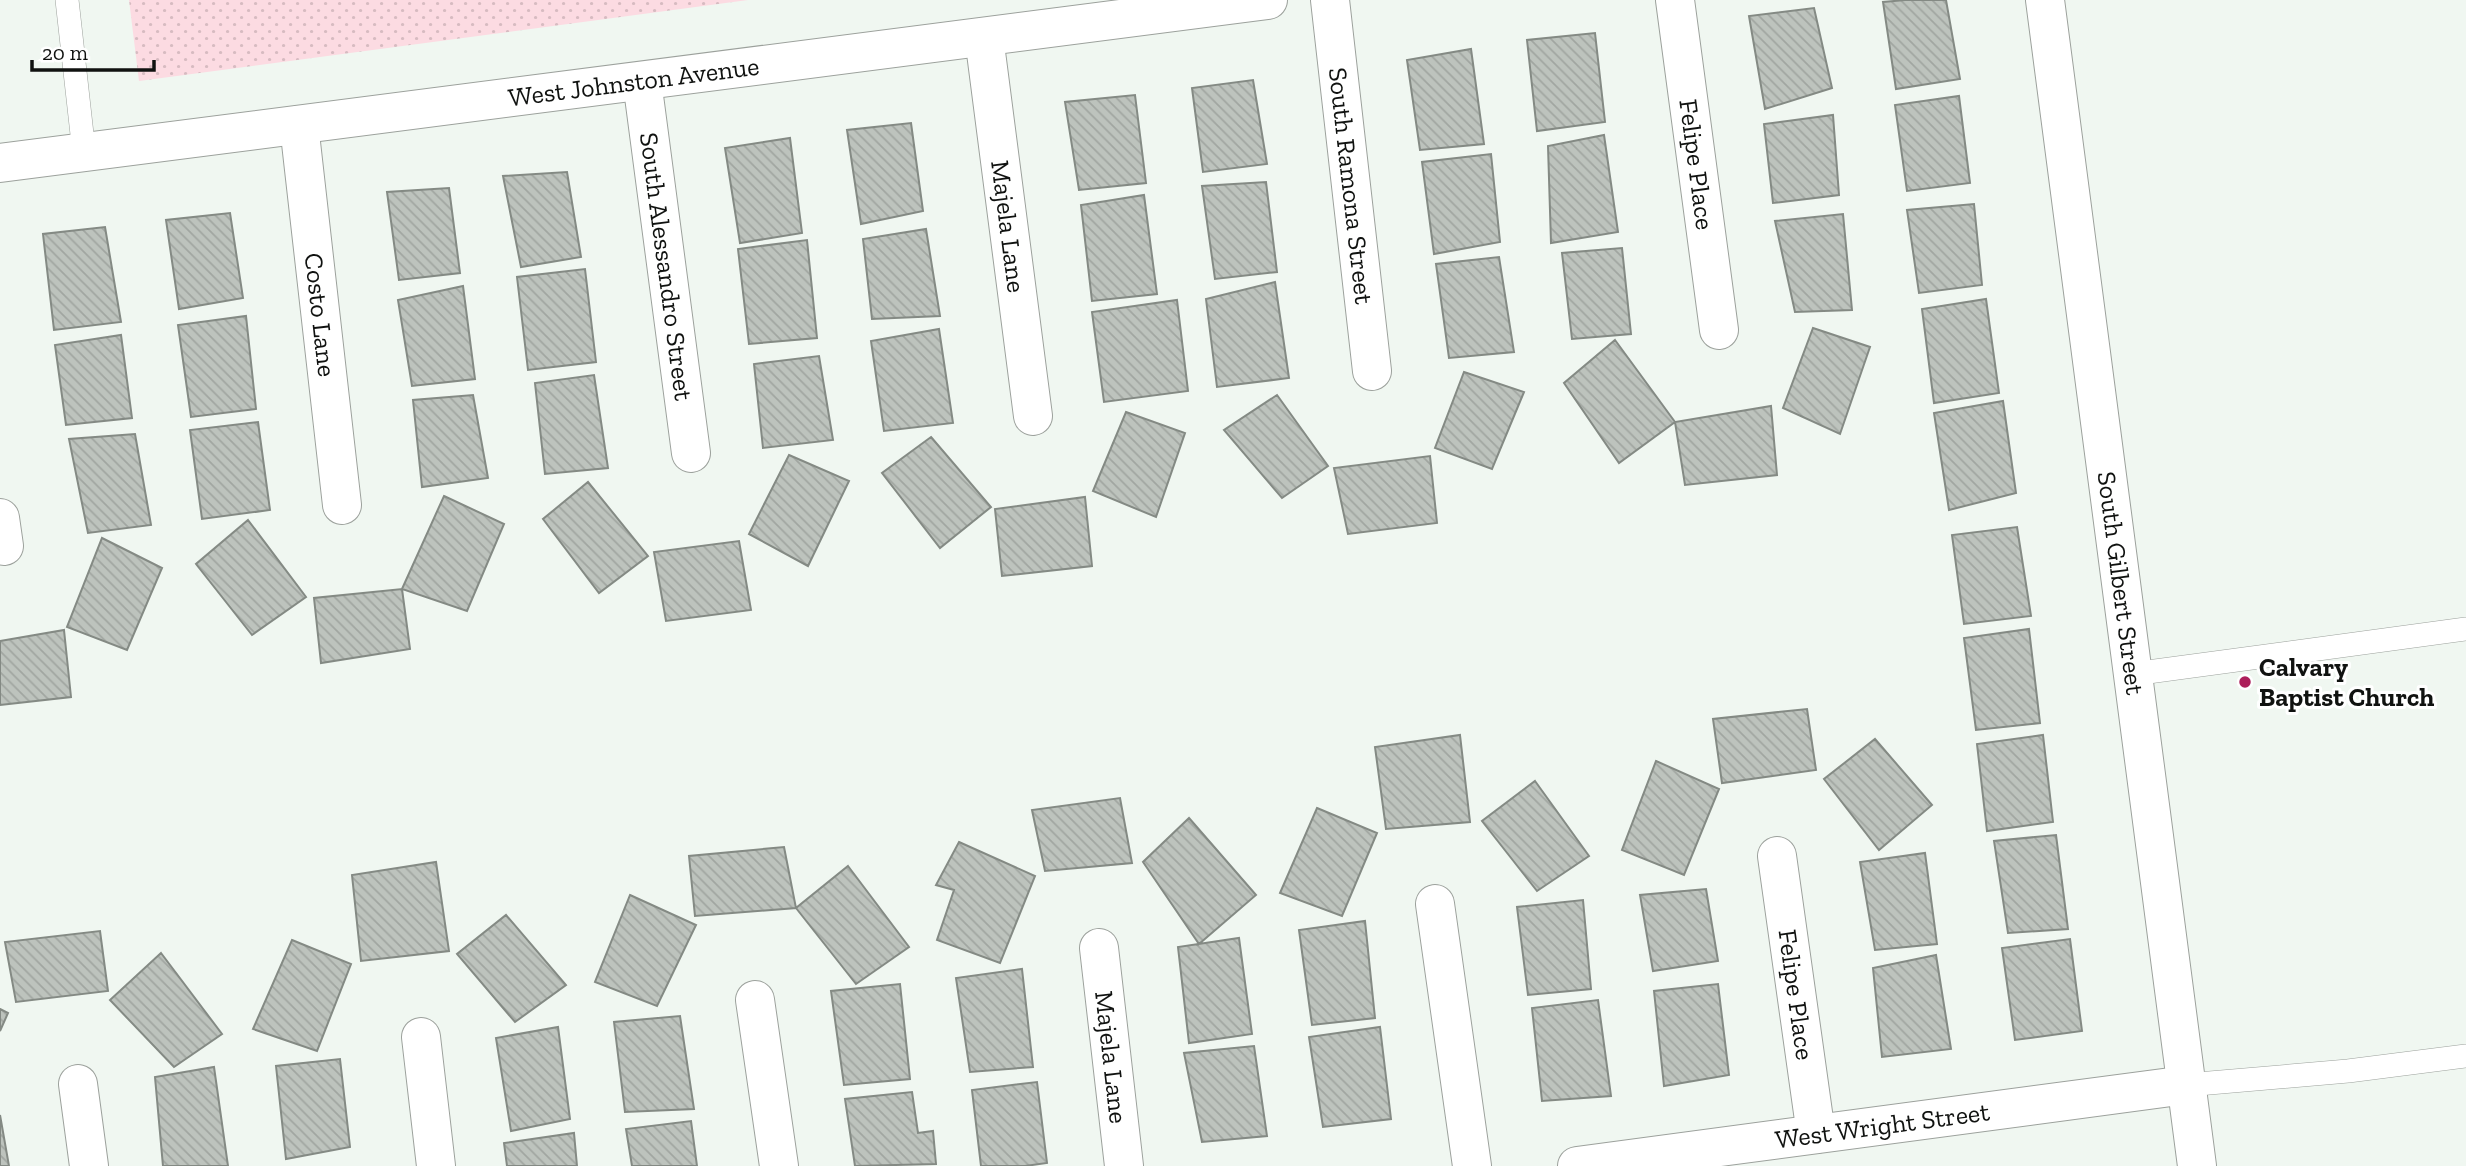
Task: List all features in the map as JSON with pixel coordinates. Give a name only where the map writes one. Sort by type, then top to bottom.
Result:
[{"type":"street","name":"West Johnston Avenue","points":[[0,163],[1268,0]]},
{"type":"street","name":"South Ramona Street","points":[[1330,0],[1372,371]]},
{"type":"street","name":"Felipe Place","points":[[1675,0],[1719,330]]},
{"type":"street","name":"South Gilbert Street","points":[[2045,0],[2197,1166]]},
{"type":"street","name":"Majela Lane","points":[[984,37],[1033,416]]},
{"type":"street","name":"South Alessandro Street","points":[[642,80],[691,453]]},
{"type":"street","name":"Costo Lane","points":[[299,125],[342,505]]},
{"type":"street","name":"Felipe Place","points":[[1777,856],[1816,1134]]},
{"type":"street","points":[[1435,904],[1472,1166]]},
{"type":"street","name":"Majela Lane","points":[[1098,948],[1124,1166]]},
{"type":"street","points":[[755,1000],[779,1166]]},
{"type":"street","points":[[421,1037],[436,1166]]},
{"type":"street","points":[[78,1084],[89,1166]]},
{"type":"street","name":"West Wright Street","points":[[1577,1166],[1673,1160],[1816,1134],[2186,1086]]},
{"type":"lane","points":[[67,0],[85,152]]},
{"type":"lane","points":[[2133,674],[2466,629]]},
{"type":"lane","points":[[2186,1086],[2348,1071],[2466,1056]]},
{"type":"shaded area","points":[[129,0],[748,0],[139,81]]},
{"type":"building","points":[[1946,0],[1960,79],[1896,89],[1883,2]]},
{"type":"building","points":[[1814,8],[1832,88],[1765,109],[1749,16]]},
{"type":"building","points":[[1595,33],[1605,122],[1537,131],[1527,40]]},
{"type":"building","points":[[1471,49],[1484,144],[1420,150],[1407,60]]},
{"type":"building","points":[[1253,80],[1267,164],[1203,172],[1192,88]]},
{"type":"building","points":[[1135,95],[1146,183],[1079,190],[1065,102]]},
{"type":"building","points":[[1959,96],[1970,183],[1907,191],[1895,105]]},
{"type":"building","points":[[1833,115],[1839,195],[1773,203],[1764,124]]},
{"type":"building","points":[[911,123],[923,211],[861,224],[847,130]]},
{"type":"building","points":[[1604,135],[1618,232],[1551,243],[1548,146]]},
{"type":"building","points":[[790,138],[802,233],[740,243],[725,148]]},
{"type":"building","points":[[1491,154],[1500,242],[1434,254],[1422,162]]},
{"type":"building","points":[[567,172],[581,257],[521,267],[503,176]]},
{"type":"building","points":[[1266,182],[1277,272],[1215,279],[1202,186]]},
{"type":"building","points":[[449,188],[460,273],[399,280],[387,192]]},
{"type":"building","points":[[1144,195],[1157,294],[1092,301],[1081,205]]},
{"type":"building","points":[[1974,204],[1982,285],[1919,293],[1907,210]]},
{"type":"building","points":[[230,213],[243,298],[179,309],[166,220]]},
{"type":"building","points":[[1843,214],[1852,310],[1795,312],[1775,221]]},
{"type":"building","points":[[105,227],[121,322],[54,330],[43,234]]},
{"type":"building","points":[[926,229],[940,316],[872,319],[863,239]]},
{"type":"building","points":[[807,240],[817,338],[749,344],[738,249]]},
{"type":"building","points":[[1622,248],[1631,334],[1572,339],[1562,253]]},
{"type":"building","points":[[1499,257],[1514,352],[1449,358],[1436,264]]},
{"type":"building","points":[[585,269],[596,362],[528,370],[517,277]]},
{"type":"building","points":[[1275,282],[1289,378],[1217,387],[1206,299]]},
{"type":"building","points":[[463,286],[475,379],[412,386],[398,300]]},
{"type":"building","points":[[1986,299],[1999,393],[1934,403],[1922,309]]},
{"type":"building","points":[[1177,300],[1188,391],[1104,402],[1092,312]]},
{"type":"building","points":[[246,316],[256,409],[191,417],[178,325]]},
{"type":"building","points":[[1813,328],[1870,347],[1840,434],[1783,408]]},
{"type":"building","points":[[939,329],[953,423],[884,431],[871,341]]},
{"type":"building","points":[[121,335],[132,418],[66,425],[55,345]]},
{"type":"building","points":[[1615,340],[1675,422],[1619,463],[1564,383]]},
{"type":"building","points":[[819,356],[833,440],[763,448],[754,364]]},
{"type":"building","points":[[1464,372],[1524,392],[1492,469],[1435,448]]},
{"type":"building","points":[[594,375],[608,468],[545,474],[535,383]]},
{"type":"building","points":[[473,395],[488,478],[422,487],[413,400]]},
{"type":"building","points":[[1277,395],[1328,466],[1282,498],[1224,430]]},
{"type":"building","points":[[2003,401],[2016,493],[1949,510],[1934,413]]},
{"type":"building","points":[[1771,406],[1777,475],[1685,485],[1675,422]]},
{"type":"building","points":[[1126,412],[1185,433],[1156,517],[1093,491]]},
{"type":"building","points":[[258,422],[270,510],[202,519],[190,430]]},
{"type":"building","points":[[135,434],[151,525],[88,533],[69,439]]},
{"type":"building","points":[[931,437],[991,507],[940,548],[882,473]]},
{"type":"building","points":[[789,455],[849,481],[808,566],[749,534]]},
{"type":"building","points":[[1430,456],[1437,523],[1348,534],[1334,468]]},
{"type":"building","points":[[588,482],[648,556],[599,593],[543,519]]},
{"type":"building","points":[[444,496],[504,524],[467,611],[402,589]]},
{"type":"building","points":[[1085,497],[1092,566],[1002,576],[995,509]]},
{"type":"building","points":[[248,520],[306,597],[252,635],[196,564]]},
{"type":"building","points":[[2017,527],[2031,616],[1964,624],[1952,535]]},
{"type":"building","points":[[102,538],[162,568],[127,650],[67,627]]},
{"type":"building","points":[[739,541],[751,610],[666,621],[654,552]]},
{"type":"building","points":[[402,589],[410,649],[321,663],[314,598]]},
{"type":"building","points":[[2029,629],[2040,723],[1976,730],[1964,638]]},
{"type":"building","points":[[64,630],[71,697],[0,705],[0,641]]},
{"type":"building","points":[[1807,709],[1816,770],[1722,783],[1713,719]]},
{"type":"building","points":[[1460,735],[1470,822],[1386,829],[1375,747]]},
{"type":"building","points":[[2043,735],[2053,822],[1987,831],[1977,744]]},
{"type":"building","points":[[1875,739],[1932,805],[1879,850],[1824,779]]},
{"type":"building","points":[[1656,761],[1719,789],[1684,875],[1622,850]]},
{"type":"building","points":[[1535,781],[1589,856],[1537,891],[1482,821]]},
{"type":"building","points":[[1120,798],[1132,863],[1045,871],[1032,810]]},
{"type":"building","points":[[1317,808],[1377,833],[1342,916],[1280,893]]},
{"type":"building","points":[[1189,818],[1256,895],[1199,944],[1143,862]]},
{"type":"building","points":[[2056,835],[2068,929],[2008,933],[1994,841]]},
{"type":"building","points":[[959,842],[1035,876],[1000,963],[937,940],[954,890],[936,885]]},
{"type":"building","points":[[784,847],[796,908],[695,916],[689,856]]},
{"type":"building","points":[[1925,853],[1937,944],[1875,950],[1860,862]]},
{"type":"building","points":[[436,862],[449,951],[361,961],[352,875]]},
{"type":"building","points":[[848,866],[909,947],[856,984],[796,908]]},
{"type":"building","points":[[1706,889],[1718,961],[1653,971],[1640,895]]},
{"type":"building","points":[[630,895],[696,925],[657,1006],[595,982]]},
{"type":"building","points":[[1583,900],[1591,989],[1528,995],[1517,907]]},
{"type":"building","points":[[506,915],[566,985],[515,1022],[457,954]]},
{"type":"building","points":[[1365,921],[1375,1018],[1312,1025],[1299,930]]},
{"type":"building","points":[[100,931],[108,991],[16,1002],[5,942]]},
{"type":"building","points":[[1239,938],[1252,1034],[1189,1043],[1178,947]]},
{"type":"building","points":[[2070,939],[2082,1031],[2015,1040],[2002,948]]},
{"type":"building","points":[[292,940],[351,964],[317,1051],[253,1029]]},
{"type":"building","points":[[161,953],[222,1034],[174,1067],[110,1000]]},
{"type":"building","points":[[1936,955],[1951,1049],[1882,1057],[1873,968]]},
{"type":"building","points":[[1022,969],[1033,1067],[970,1072],[956,978]]},
{"type":"building","points":[[900,984],[910,1079],[844,1085],[831,991]]},
{"type":"building","points":[[1718,984],[1729,1075],[1664,1086],[1654,991]]},
{"type":"building","points":[[1598,1000],[1611,1096],[1542,1101],[1532,1008]]},
{"type":"building","points":[[0,1009],[8,1013],[0,1031]]},
{"type":"building","points":[[680,1016],[694,1109],[625,1112],[614,1022]]},
{"type":"building","points":[[558,1027],[570,1119],[511,1131],[496,1038]]},
{"type":"building","points":[[1380,1027],[1391,1119],[1323,1127],[1309,1037]]},
{"type":"building","points":[[1254,1046],[1267,1136],[1202,1142],[1184,1053]]},
{"type":"building","points":[[340,1059],[350,1147],[286,1159],[276,1066]]},
{"type":"building","points":[[214,1067],[228,1166],[163,1166],[155,1077]]},
{"type":"building","points":[[1037,1082],[1047,1163],[981,1166],[972,1090]]},
{"type":"building","points":[[912,1092],[918,1133],[933,1131],[936,1164],[855,1166],[845,1099]]},
{"type":"building","points":[[0,1115],[9,1166],[0,1166]]},
{"type":"building","points":[[691,1121],[697,1166],[632,1166],[626,1129]]},
{"type":"building","points":[[574,1133],[577,1166],[507,1166],[504,1143]]},
{"type":"place","name":"Calvary Baptist Church","points":[[2245,682]]}]
